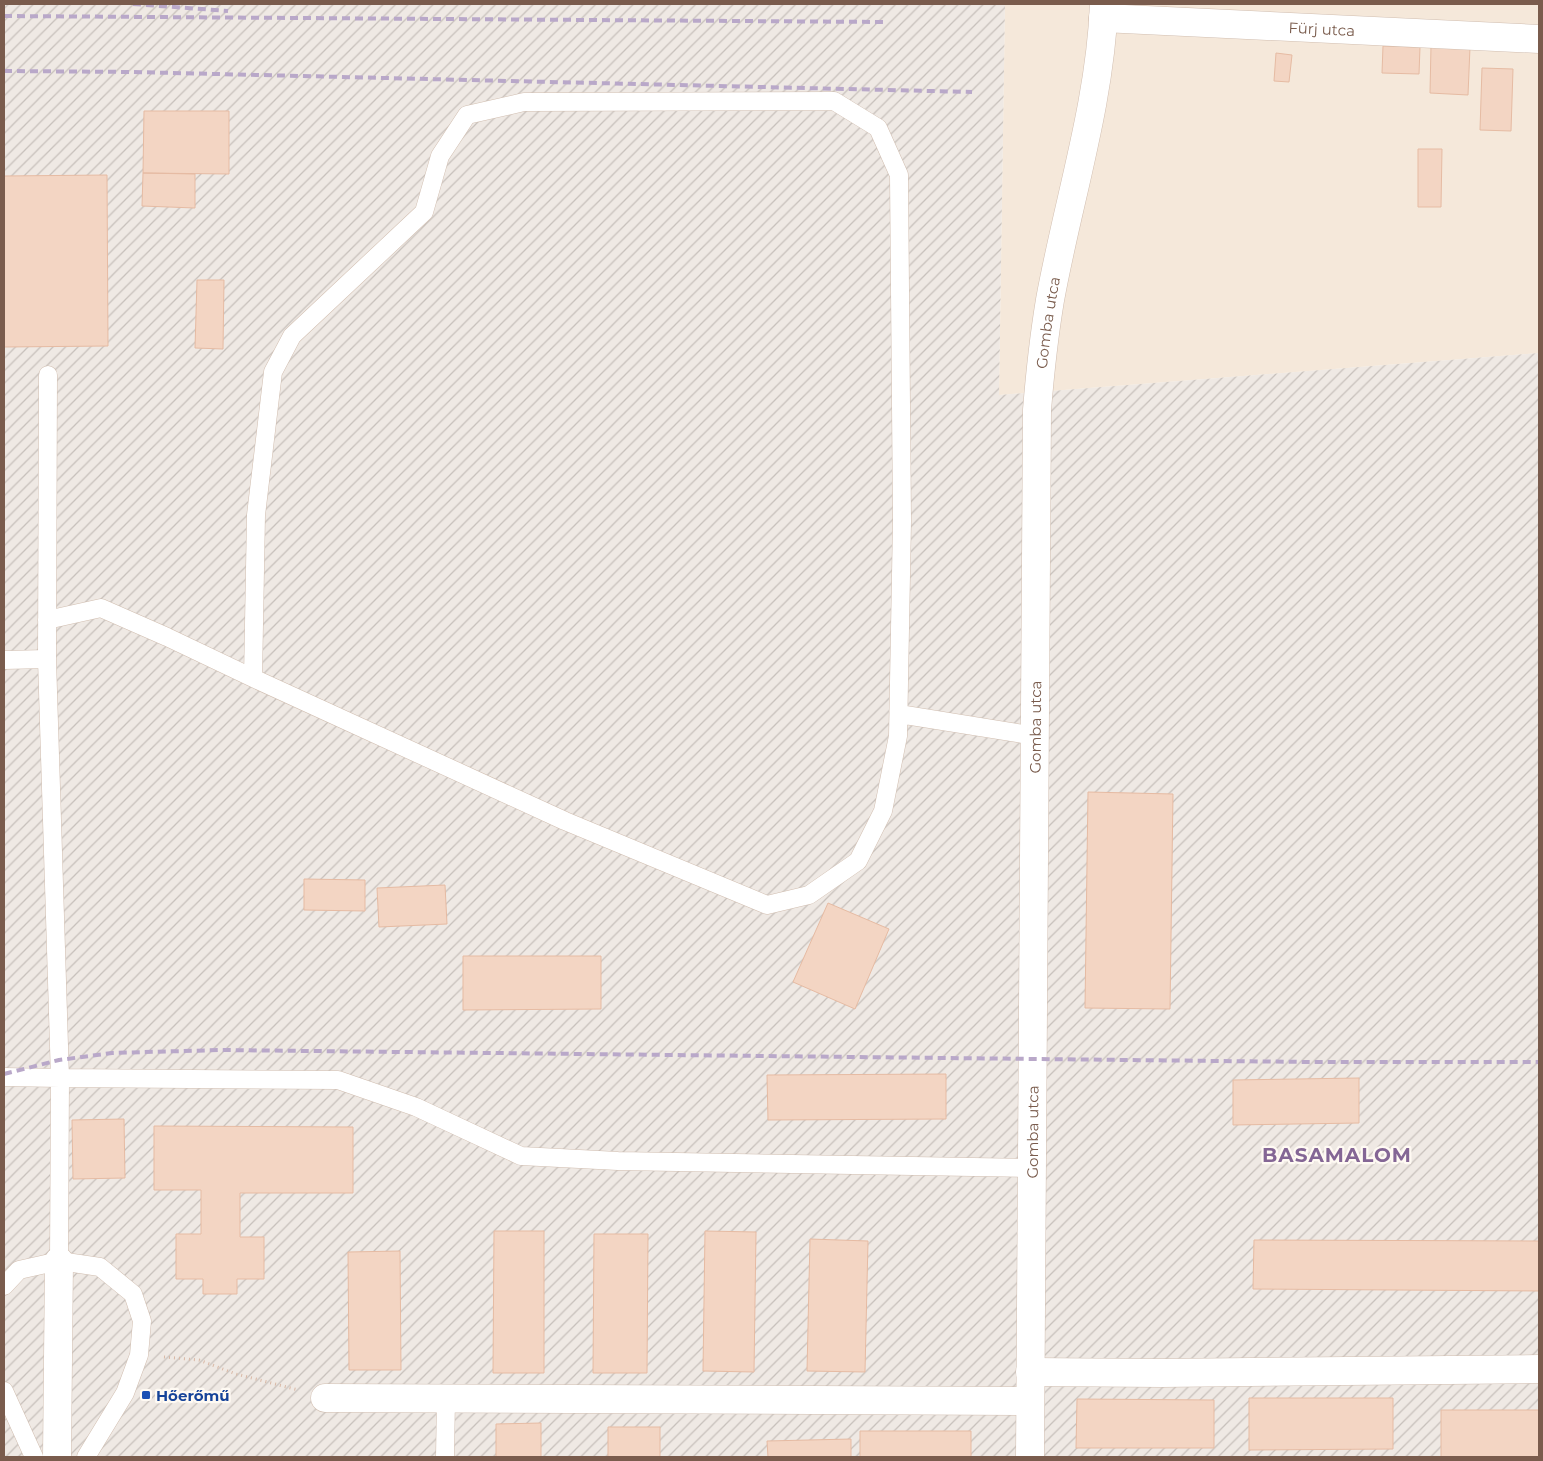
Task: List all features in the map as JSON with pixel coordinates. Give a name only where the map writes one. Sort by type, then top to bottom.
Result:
[{"type":"street","name":"Fürj utca","points":[[1104,11],[1539,39]]},
{"type":"street","name":"Gomba utca","points":[[1030,1457],[1037,410],[1041,361],[1050,300],[1094,98],[1104,11]]},
{"type":"street","points":[[57,1457],[60,1261]]},
{"type":"street","points":[[1030,1372],[1162,1373],[1539,1369]]},
{"type":"street","points":[[325,1398],[1030,1401]]},
{"type":"lane","points":[[47,620],[101,608],[166,637],[253,678],[565,821],[767,905],[808,895],[858,861],[883,811],[898,736],[902,511],[899,174],[878,128],[834,101],[524,102],[467,115],[440,156],[424,212],[292,336],[273,372],[256,515],[253,678]]},
{"type":"lane","points":[[48,375],[47,659],[60,1078],[60,1261]]},
{"type":"lane","points":[[4,660],[47,659]]},
{"type":"lane","points":[[899,714],[1036,736]]},
{"type":"lane","points":[[4,1076],[338,1080],[416,1107],[522,1156],[618,1161],[1032,1168]]},
{"type":"lane","points":[[4,1286],[19,1270],[60,1261],[100,1267],[133,1294],[142,1321],[139,1355],[124,1393],[86,1457]]},
{"type":"lane","points":[[4,1391],[34,1457]]},
{"type":"lane","points":[[445,1457],[446,1398]]},
{"type":"path","points":[[139,1355],[199,1360],[236,1374],[325,1398]]},
{"type":"shaded area","points":[[4,4],[1005,4],[999,395],[1539,353],[1539,1457],[4,1457]]},
{"type":"shaded area","points":[[1005,4],[1539,4],[1539,353],[999,395]]},
{"type":"building","points":[[1383,46],[1420,47],[1419,74],[1382,73]]},
{"type":"building","points":[[1431,46],[1470,47],[1468,95],[1430,93]]},
{"type":"building","points":[[1276,53],[1292,55],[1289,82],[1274,81]]},
{"type":"building","points":[[1482,68],[1513,69],[1511,131],[1480,130]]},
{"type":"building","points":[[144,111],[229,111],[229,174],[143,173]]},
{"type":"building","points":[[1418,149],[1442,149],[1441,207],[1418,207]]},
{"type":"building","points":[[143,173],[195,174],[195,208],[142,206]]},
{"type":"building","points":[[107,175],[108,346],[4,347],[4,176]]},
{"type":"building","points":[[197,280],[224,280],[223,349],[195,348]]},
{"type":"building","points":[[1088,792],[1173,794],[1170,1009],[1085,1008]]},
{"type":"building","points":[[304,879],[365,880],[365,911],[304,910]]},
{"type":"building","points":[[445,885],[447,924],[379,927],[377,888]]},
{"type":"building","points":[[828,903],[889,929],[855,1009],[793,982]]},
{"type":"building","points":[[463,956],[601,956],[601,1009],[463,1010]]},
{"type":"building","points":[[946,1074],[946,1119],[768,1120],[767,1075]]},
{"type":"building","points":[[1359,1078],[1359,1123],[1233,1125],[1233,1080]]},
{"type":"building","points":[[124,1119],[125,1178],[73,1179],[72,1120]]},
{"type":"building","points":[[154,1126],[353,1127],[353,1193],[240,1193],[240,1237],[264,1237],[264,1279],[237,1279],[237,1294],[203,1294],[203,1279],[176,1279],[176,1234],[201,1234],[201,1190],[154,1190]]},
{"type":"building","points":[[494,1231],[544,1231],[544,1373],[493,1373]]},
{"type":"building","points":[[705,1231],[756,1232],[754,1372],[703,1371]]},
{"type":"building","points":[[594,1234],[648,1234],[647,1373],[593,1373]]},
{"type":"building","points":[[810,1239],[868,1241],[865,1372],[807,1371]]},
{"type":"building","points":[[1254,1240],[1539,1241],[1539,1291],[1253,1289]]},
{"type":"building","points":[[400,1251],[401,1370],[349,1370],[348,1252]]},
{"type":"building","points":[[1249,1398],[1393,1398],[1393,1449],[1249,1450]]},
{"type":"building","points":[[1077,1399],[1214,1400],[1214,1448],[1076,1448]]},
{"type":"building","points":[[1441,1410],[1539,1410],[1539,1457],[1441,1457]]},
{"type":"building","points":[[541,1423],[541,1457],[496,1457],[496,1424]]},
{"type":"building","points":[[608,1427],[660,1427],[660,1457],[608,1457]]},
{"type":"building","points":[[860,1431],[971,1431],[971,1457],[860,1457]]},
{"type":"building","points":[[851,1439],[851,1457],[768,1457],[767,1441]]},
{"type":"railway","points":[[133,4],[228,11]]},
{"type":"railway","points":[[4,16],[885,22]]},
{"type":"railway","points":[[4,71],[133,72],[972,92]]},
{"type":"railway","points":[[4,1074],[59,1060],[112,1053],[220,1050],[1310,1062],[1539,1062]]},
{"type":"place","name":"Hőerőmű","points":[[146,1395]]},
{"type":"district","name":"BASAMALOM","points":[[1337,1155]]}]
